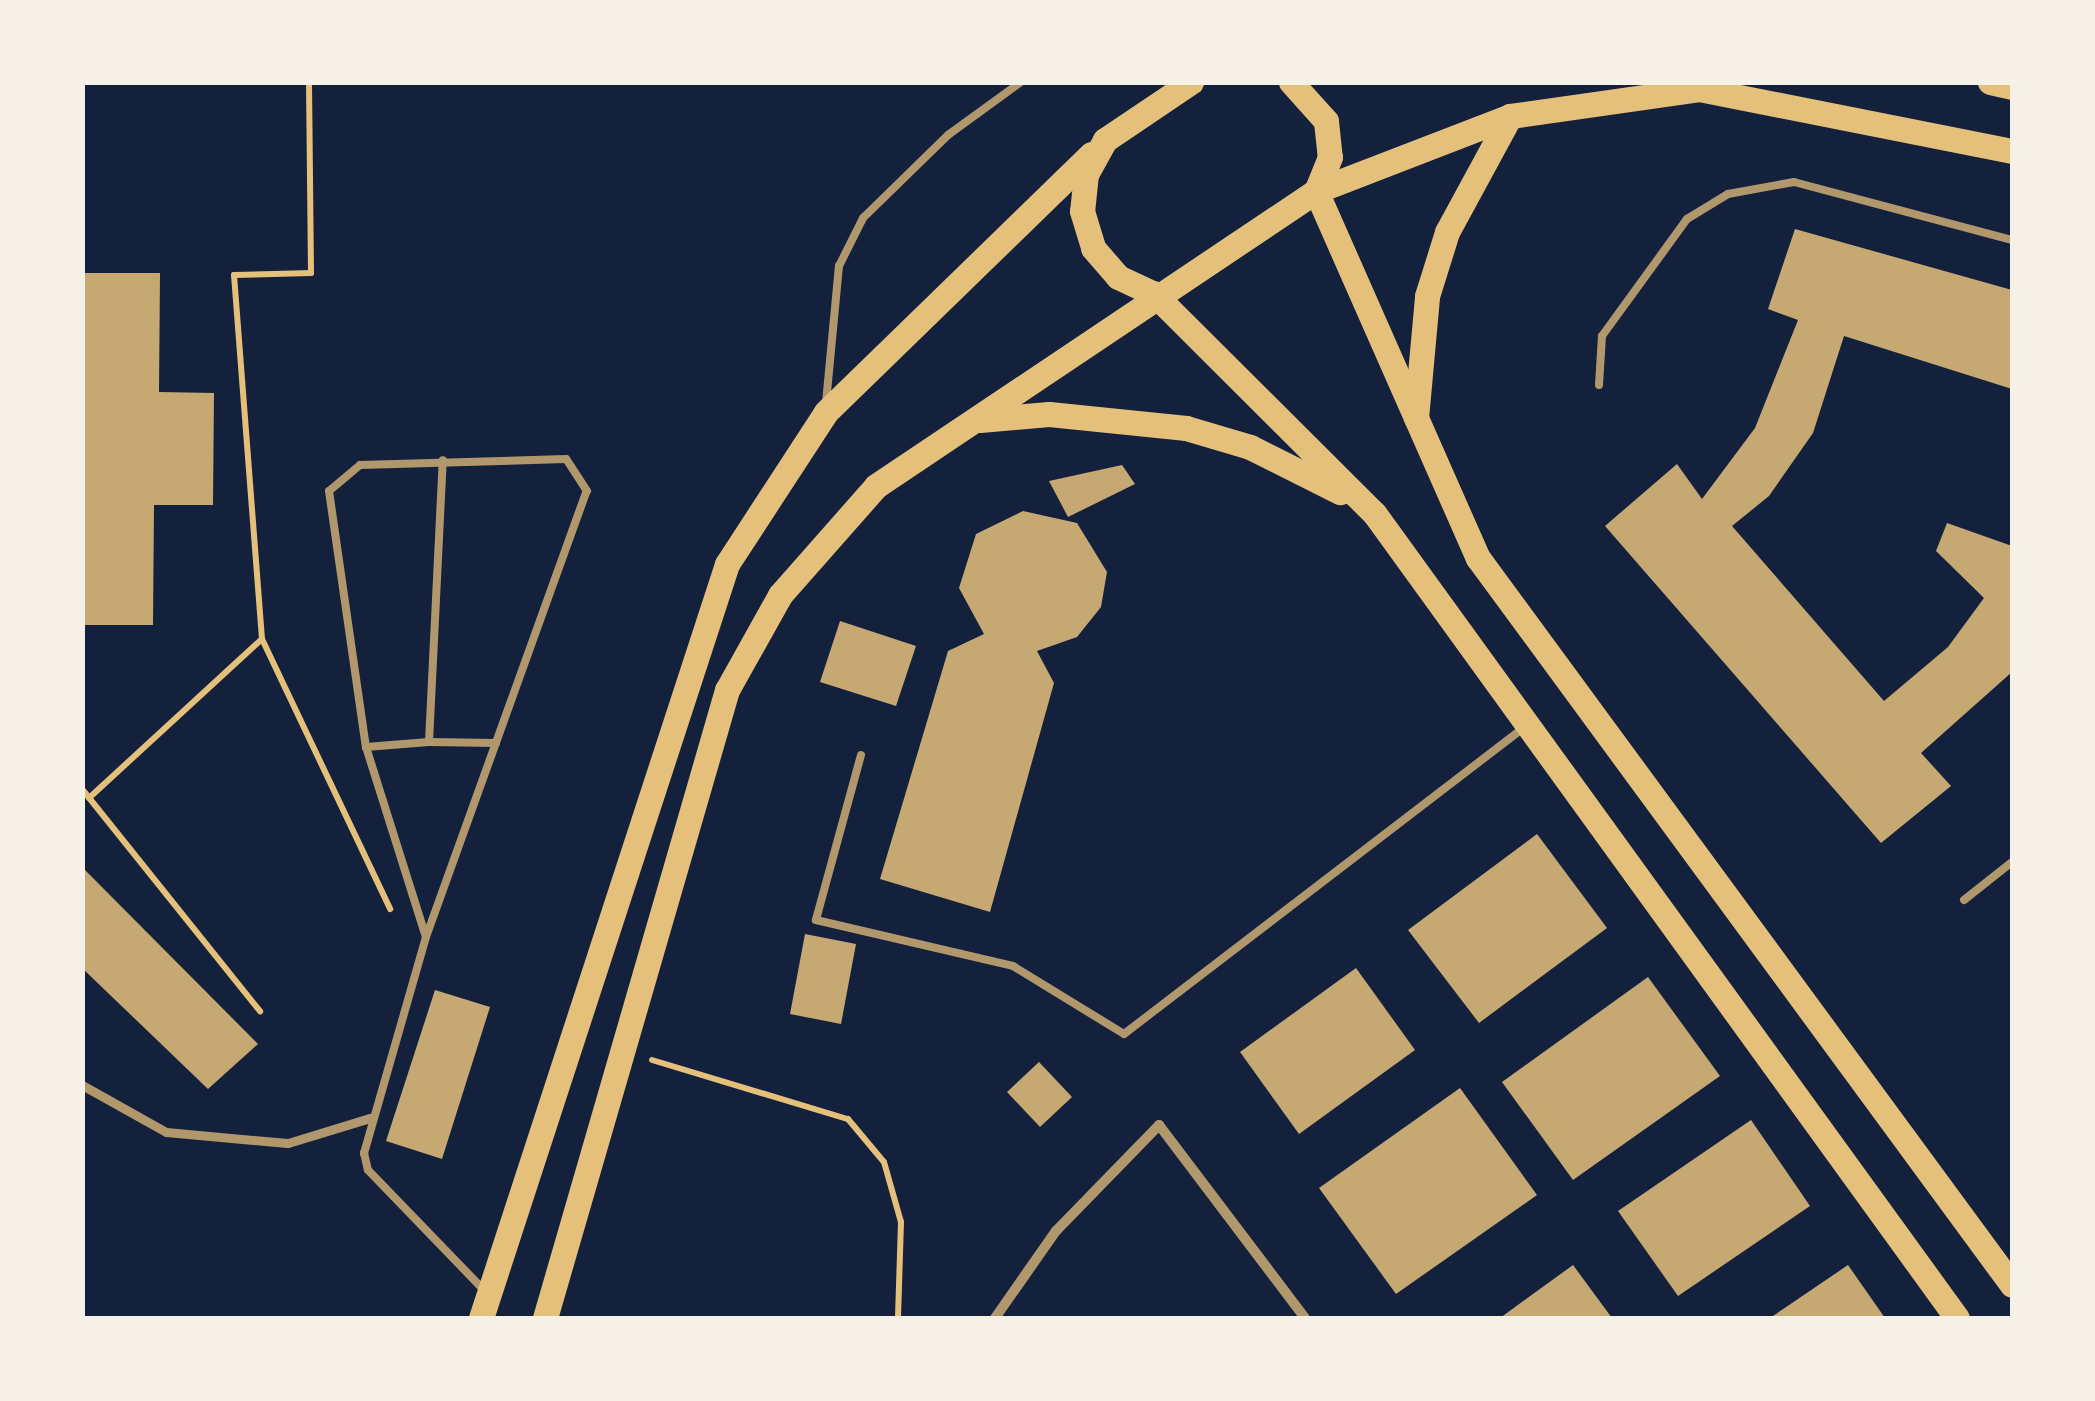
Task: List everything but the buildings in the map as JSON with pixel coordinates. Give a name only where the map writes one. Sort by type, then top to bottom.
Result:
[{"type":"main road","points":[[484,1306],[727,564],[826,412],[1105,140],[1191,82]]},
{"type":"main road","points":[[1291,82],[1326,121],[1330,157],[1316,191],[1416,428],[1478,558],[2012,1285]]},
{"type":"main road","points":[[1990,82],[2012,88]]},
{"type":"main road","points":[[545,1318],[694,786],[726,690],[762,626],[876,486],[978,420],[1154,293],[1316,191],[1510,116],[1699,90],[2012,151]]},
{"type":"main road","points":[[1416,428],[1425,312],[1446,232],[1510,116]]},
{"type":"main road","points":[[1105,140],[1086,174],[1082,211],[1093,248],[1118,277],[1154,293],[1374,513],[1958,1318]]},
{"type":"main road","points":[[978,420],[1048,414],[1186,428],[1282,461],[1374,513]]},
{"type":"street","points":[[82,1085],[166,1132],[288,1142],[370,1118]]},
{"type":"street","points":[[996,1318],[1056,1230],[1159,1125],[1304,1318]]},
{"type":"lane","points":[[826,412],[839,266],[864,218],[948,135],[1020,82]]},
{"type":"lane","points":[[1599,385],[1602,336],[1687,219],[1728,194],[1794,182],[2012,240]]},
{"type":"lane","points":[[429,742],[443,460]]},
{"type":"lane","points":[[426,937],[366,747],[329,491],[360,465],[566,460],[588,491],[426,937],[370,1118],[368,1170],[484,1306]]},
{"type":"lane","points":[[861,756],[816,920],[1013,966],[1124,1034],[1530,723]]},
{"type":"lane","points":[[366,747],[429,742],[496,743]]},
{"type":"lane","points":[[1964,900],[2012,862]]},
{"type":"path","points":[[309,82],[311,272],[234,275],[262,639],[392,915]]},
{"type":"path","points":[[89,798],[262,639]]},
{"type":"path","points":[[82,789],[260,1011]]},
{"type":"path","points":[[622,1051],[848,1119],[884,1162],[901,1222],[898,1318]]}]
